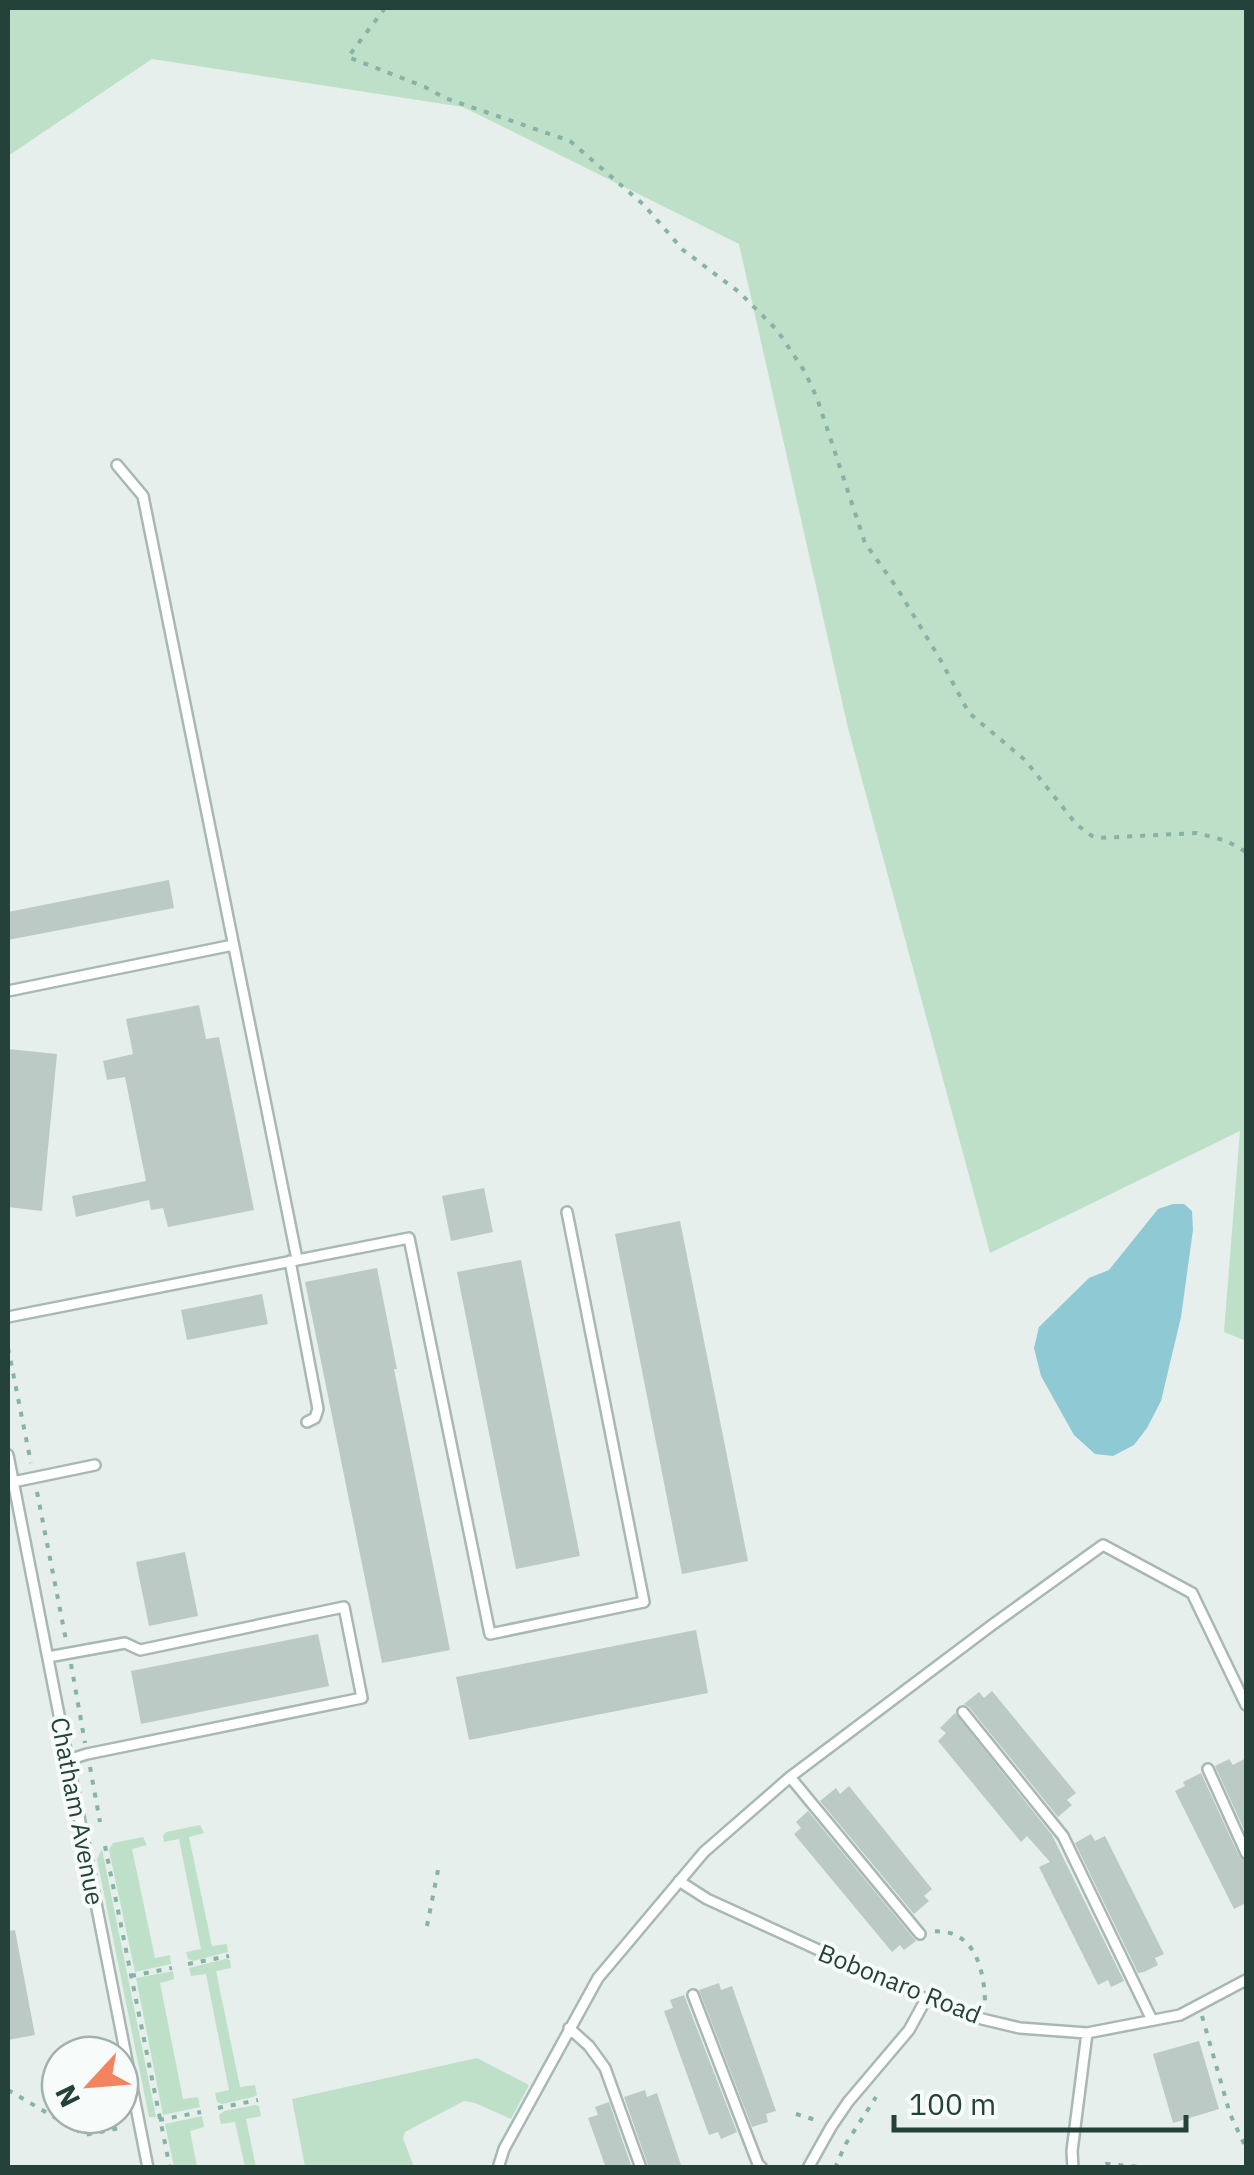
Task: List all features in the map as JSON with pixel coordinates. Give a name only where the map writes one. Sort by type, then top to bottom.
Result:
[{"type":"lane","points":[[118,464],[143,496],[233,945],[294,1260],[318,1409],[315,1418],[307,1422]]},
{"type":"lane","points":[[8,991],[233,945]]},
{"type":"lane","points":[[8,1317],[408,1238],[490,1634],[644,1602],[567,1212]]},
{"type":"lane","name":"Chatham Avenue","points":[[8,1455],[122,2035]]},
{"type":"lane","points":[[13,1482],[95,1465]]},
{"type":"lane","points":[[498,2168],[504,2149],[598,1978],[704,1852],[790,1777],[992,1624],[1103,1546],[1192,1593],[1246,1706]]},
{"type":"lane","points":[[48,1657],[125,1643],[140,1650],[344,1606],[362,1698],[68,1760]]},
{"type":"lane","points":[[963,1712],[1063,1836],[1152,2020]]},
{"type":"lane","points":[[1208,1769],[1246,1853]]},
{"type":"lane","points":[[790,1777],[920,1934]]},
{"type":"lane","name":"Bobonaro Road","points":[[679,1880],[707,1899],[926,1999],[1020,2028],[1088,2033],[1152,2020],[1180,2014],[1246,1980]]},
{"type":"lane","points":[[693,1995],[762,2168]]},
{"type":"lane","points":[[808,2168],[830,2126],[909,2030],[926,1999]]},
{"type":"lane","points":[[569,2028],[606,2068],[640,2168]]},
{"type":"lane","points":[[1073,2168],[1088,2033]]},
{"type":"lane","name":"Chatham Avenue","points":[[140,2124],[148,2168]]},
{"type":"path","points":[[385,8],[348,57],[445,98],[570,141],[644,205],[683,250],[739,292],[777,330],[817,398],[865,543],[940,658],[969,713],[1025,760],[1077,825],[1098,838],[1196,833],[1227,841],[1246,852]]},
{"type":"path","points":[[8,1348],[100,1822]]},
{"type":"path","points":[[105,1846],[170,2168]]},
{"type":"path","points":[[427,1926],[438,1865]]},
{"type":"path","points":[[188,1964],[229,1956]]},
{"type":"path","points":[[132,1976],[172,1968]]},
{"type":"path","points":[[1198,2006],[1230,2114],[1246,2148]]},
{"type":"path","points":[[8,2090],[40,2109]]},
{"type":"path","points":[[835,2168],[876,2097]]},
{"type":"path","points":[[218,2108],[258,2100]]},
{"type":"path","points":[[140,2124],[201,2112]]},
{"type":"path","points":[[1093,2168],[1107,2164],[1152,2168]]},
{"type":"green space","points":[[8,8],[1246,8],[1246,1341],[1224,1332],[1240,1131],[990,1253],[848,728],[739,244],[463,107],[152,59],[8,156]]},
{"type":"green space","points":[[200,1825],[204,1833],[189,1837],[212,1946],[227,1944],[228,1952],[193,1961],[186,1952],[201,1949],[179,1839],[164,1842],[163,1836]]},
{"type":"green space","points":[[143,1837],[147,1845],[132,1849],[155,1958],[170,1955],[171,1964],[135,1972],[109,1850],[113,1843]]},
{"type":"green space","points":[[102,1849],[139,2035],[132,2035],[97,1859]]},
{"type":"green space","points":[[230,1960],[231,1968],[216,1971],[240,2087],[255,2085],[257,2095],[222,2104],[217,2102],[215,2093],[229,2090],[206,1974],[191,1976],[189,1968]]},
{"type":"green space","points":[[173,1971],[174,1979],[160,1983],[183,2099],[198,2097],[200,2107],[163,2115],[136,1978]]},
{"type":"green space","points":[[140,2038],[156,2117],[149,2117],[140,2072]]},
{"type":"green space","points":[[477,2058],[529,2085],[511,2119],[464,2101],[405,2132],[403,2138],[414,2167],[305,2167],[292,2099]]},
{"type":"green space","points":[[259,2106],[261,2116],[246,2119],[256,2167],[245,2167],[235,2122],[221,2124],[219,2115]]},
{"type":"green space","points":[[202,2116],[204,2127],[190,2131],[197,2167],[174,2167],[165,2124]]},
{"type":"water","points":[[1184,1204],[1192,1211],[1193,1230],[1181,1317],[1161,1401],[1134,1445],[1113,1456],[1095,1454],[1074,1435],[1041,1376],[1034,1348],[1039,1327],[1089,1278],[1109,1270],[1158,1209]]},
{"type":"building","points":[[169,880],[174,908],[8,940],[8,912]]},
{"type":"building","points":[[199,1005],[206,1039],[219,1037],[254,1210],[168,1227],[163,1208],[151,1210],[149,1200],[76,1217],[72,1196],[146,1181],[125,1077],[107,1080],[103,1061],[133,1054],[126,1019]]},
{"type":"building","points":[[8,1049],[57,1054],[42,1211],[8,1207]]},
{"type":"building","points":[[484,1188],[493,1232],[451,1241],[442,1196]]},
{"type":"building","points":[[680,1221],[748,1561],[682,1574],[615,1234]]},
{"type":"building","points":[[521,1260],[580,1556],[516,1569],[457,1272]]},
{"type":"building","points":[[377,1268],[450,1650],[382,1663],[305,1282]]},
{"type":"building","points":[[262,1294],[268,1324],[187,1340],[181,1310]]},
{"type":"building","points":[[185,1552],[198,1616],[149,1626],[136,1562]]},
{"type":"building","points":[[696,1630],[708,1693],[469,1740],[456,1677]]},
{"type":"building","points":[[318,1634],[329,1686],[141,1724],[131,1671]]},
{"type":"building","points":[[992,1691],[1076,1793],[1067,1800],[1072,1805],[1058,1817],[964,1704],[979,1692],[984,1698]]},
{"type":"building","points":[[955,1713],[1052,1835],[1124,1981],[1111,1987],[1108,1980],[1098,1985],[1039,1867],[1050,1862],[1027,1836],[1021,1842],[938,1741],[946,1733],[940,1728]]},
{"type":"building","points":[[1246,1758],[1246,1834],[1215,1766],[1229,1759],[1233,1765]]},
{"type":"building","points":[[1201,1773],[1239,1856],[1246,1861],[1246,1903],[1234,1909],[1175,1791]]},
{"type":"building","points":[[849,1786],[932,1889],[924,1896],[929,1901],[914,1914],[820,1801],[836,1788],[840,1794]]},
{"type":"building","points":[[808,1811],[916,1941],[904,1950],[900,1945],[892,1952],[794,1834],[801,1828],[796,1822]]},
{"type":"building","points":[[1091,1834],[1095,1841],[1105,1836],[1164,1954],[1155,1958],[1158,1965],[1144,1972],[1138,1973],[1075,1843]]},
{"type":"building","points":[[15,1930],[35,2035],[8,2040],[8,1931]]},
{"type":"building","points":[[719,1983],[721,1990],[732,1986],[776,2111],[766,2114],[768,2122],[752,2127],[699,1990]]},
{"type":"building","points":[[684,1995],[737,2132],[721,2139],[718,2132],[709,2135],[664,2011],[673,2008],[670,2000]]},
{"type":"building","points":[[1199,2041],[1219,2109],[1173,2123],[1153,2054]]},
{"type":"building","points":[[645,2090],[647,2097],[657,2093],[682,2168],[649,2168],[624,2097]]},
{"type":"building","points":[[609,2102],[632,2168],[606,2168],[588,2118],[598,2115],[595,2107]]}]
